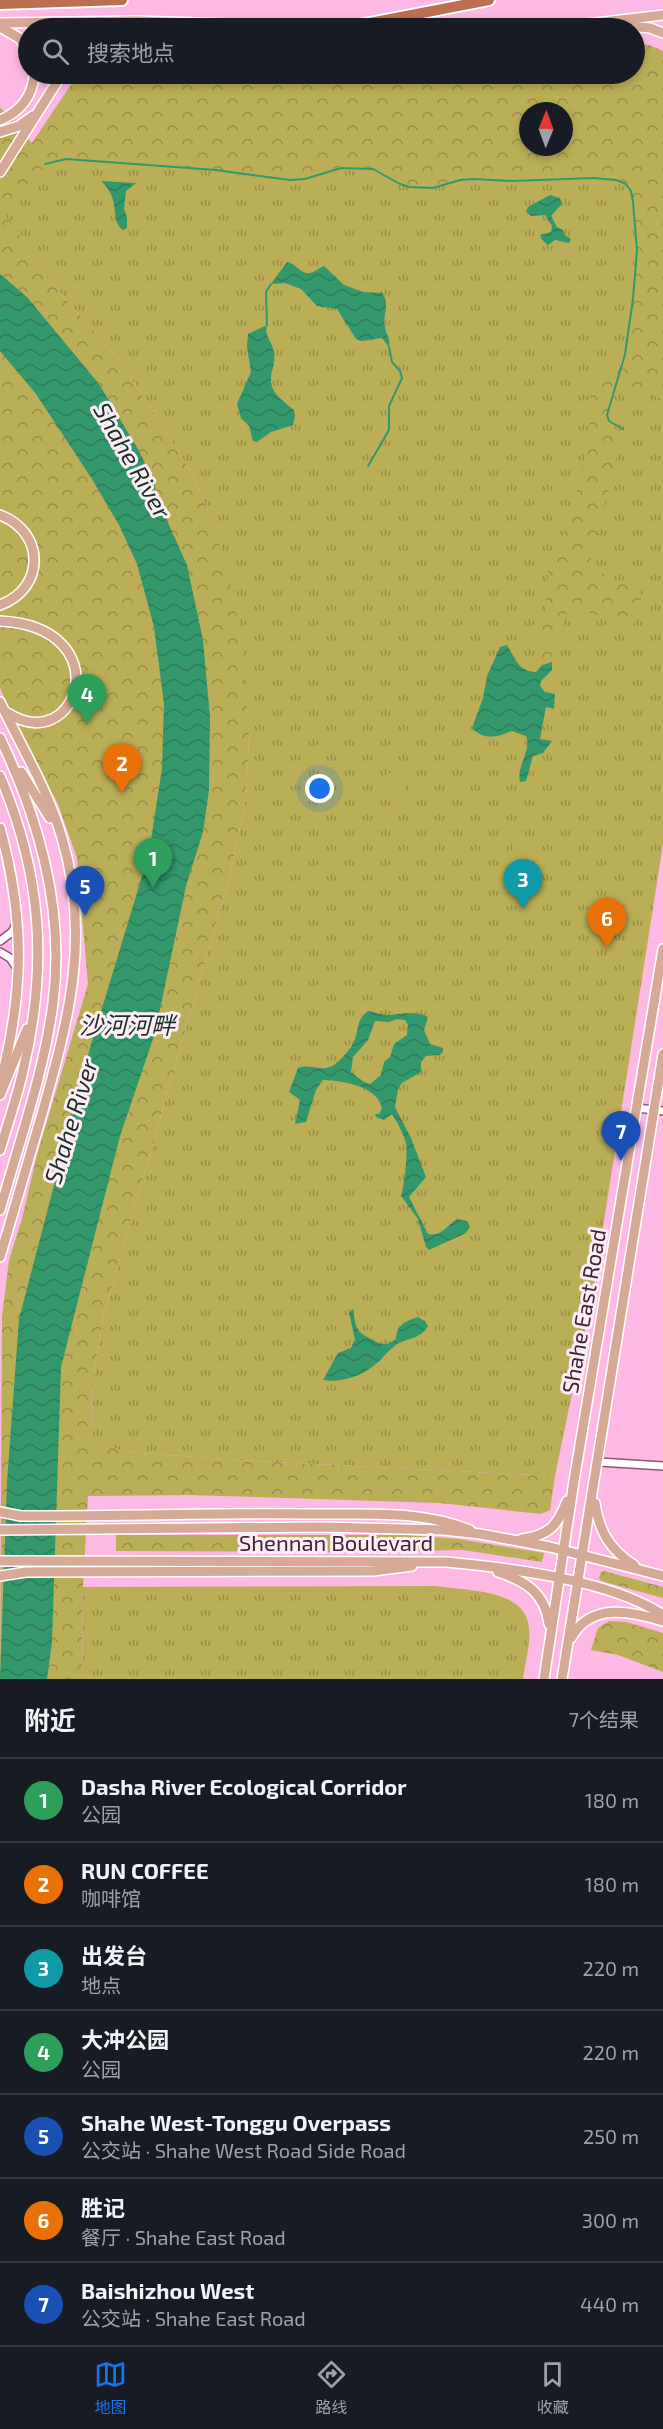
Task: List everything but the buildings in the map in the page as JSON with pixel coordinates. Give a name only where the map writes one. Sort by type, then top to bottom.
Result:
[{"type":"highway","points":[[0,4],[122,0]]},
{"type":"highway","points":[[396,18],[489,0]]},
{"type":"main road","points":[[638,18],[663,15]]},
{"type":"main road","points":[[0,25],[18,24]]},
{"type":"main road","points":[[0,25],[18,37]]},
{"type":"main road","points":[[645,29],[663,33]]},
{"type":"main road","points":[[0,120],[15,112],[25,102],[33,84]]},
{"type":"main road","points":[[0,172],[56,84]]},
{"type":"main road","points":[[0,132],[27,121],[44,103]]},
{"type":"main road","points":[[0,515],[15,522],[25,532],[32,544],[34,558],[33,573],[27,585],[15,598],[0,605]]},
{"type":"main road","points":[[0,621],[21,623],[55,639],[70,655],[77,675],[77,687],[71,702],[62,713],[53,718],[30,721],[20,719],[5,711]]},
{"type":"main road","points":[[0,702],[50,804],[62,839],[74,902],[75,970],[71,1003],[51,1082],[0,1257]]},
{"type":"main road","points":[[2,743],[62,839]]},
{"type":"main road","points":[[0,1210],[50,1021],[55,980],[50,884],[36,825],[2,743]]},
{"type":"main road","points":[[0,776],[20,831],[34,888],[39,953],[35,1007],[22,1074],[0,1150]]},
{"type":"main road","points":[[0,828],[18,920],[19,975],[15,1021],[0,1084]]},
{"type":"main road","name":"Shahe East Road","points":[[544,1679],[574,1481],[663,949]]},
{"type":"main road","points":[[0,1095],[35,1007]]},
{"type":"main road","name":"Shahe East Road","points":[[562,1679],[658,1111],[663,1054]]},
{"type":"main road","points":[[23,1129],[51,1082]]},
{"type":"main road","points":[[515,1540],[536,1536],[556,1525],[574,1481]]},
{"type":"main road","points":[[594,1489],[597,1517],[603,1535],[617,1552],[643,1570]]},
{"type":"main road","points":[[0,1512],[15,1516],[230,1514],[400,1516],[448,1522],[480,1534]]},
{"type":"main road","name":"Shennan Boulevard","points":[[0,1530],[321,1527],[444,1530],[480,1534],[563,1550],[663,1576]]},
{"type":"main road","name":"Shennan Boulevard","points":[[0,1561],[322,1561],[476,1564],[579,1583],[622,1595],[663,1615]]},
{"type":"main road","points":[[0,1576],[18,1572],[373,1571],[447,1562]]},
{"type":"main road","points":[[476,1564],[518,1579],[539,1595],[549,1622],[549,1644]]},
{"type":"main road","points":[[569,1643],[582,1624],[608,1612],[630,1611],[663,1621]]},
{"type":"street","points":[[0,941],[12,932],[18,920]]},
{"type":"street","points":[[0,952],[13,961],[19,975]]},
{"type":"street","points":[[637,1108],[658,1111]]},
{"type":"street","points":[[599,1462],[663,1466]]},
{"type":"green space","points":[[645,45],[663,51],[663,398],[613,391],[608,407],[608,423],[622,435],[591,559],[606,577],[641,588],[641,606],[633,625],[569,608],[555,645],[552,662],[542,665],[537,658],[544,622],[549,561],[574,516],[579,476],[590,440],[589,400],[601,362],[621,366],[633,299],[637,250],[631,191],[626,184],[616,180],[593,178],[460,180],[433,188],[409,187],[373,169],[341,168],[305,179],[290,180],[216,170],[66,159],[45,165],[5,214],[48,279],[120,361],[192,473],[212,520],[228,573],[242,640],[249,736],[246,798],[230,875],[104,1314],[93,1381],[92,1439],[124,1452],[555,1476],[550,1510],[541,1514],[440,1503],[190,1495],[88,1496],[83,1587],[82,1679],[0,1679],[2,1317],[9,1260],[22,1219],[37,1155],[88,984],[77,858],[58,804],[25,743],[0,688],[0,107],[32,143],[71,84],[645,84]]},
{"type":"green space","points":[[66,159],[216,170],[290,180],[305,179],[341,168],[373,169],[400,184],[433,188],[460,180],[593,178],[616,180],[626,184],[631,191],[637,240],[634,292],[626,343],[613,390],[663,398],[663,844],[593,1291],[555,1476],[124,1452],[92,1439],[93,1381],[104,1314],[230,875],[246,798],[249,736],[212,520],[192,473],[120,361],[48,279],[4,214],[45,164]]},
{"type":"green space","points":[[390,773],[397,773],[404,783],[405,795],[400,801],[384,800],[382,796],[380,784],[382,778]]},
{"type":"green space","points":[[514,840],[533,840],[533,876],[514,876]]},
{"type":"green space","points":[[116,1535],[408,1535],[458,1539],[544,1553],[542,1562],[463,1550],[116,1551]]},
{"type":"green space","points":[[601,1572],[663,1587],[663,1598],[601,1581],[599,1578]]},
{"type":"green space","points":[[435,1586],[492,1594],[506,1598],[517,1605],[525,1615],[529,1628],[529,1647],[523,1679],[82,1679],[83,1587]]},
{"type":"green space","points":[[609,1621],[626,1622],[663,1633],[663,1672],[618,1655],[591,1650],[598,1628]]},
{"type":"water","points":[[101,181],[136,183],[126,191],[124,209],[127,228],[123,230],[117,221],[111,195]]},
{"type":"water","points":[[550,195],[560,198],[562,204],[551,216],[557,227],[563,230],[565,236],[571,240],[569,243],[555,240],[548,245],[540,235],[551,232],[552,226],[545,215],[531,216],[526,212],[528,207]]},
{"type":"water","points":[[287,262],[307,273],[324,266],[344,285],[363,292],[382,293],[386,301],[384,323],[389,347],[382,338],[361,341],[356,339],[337,309],[317,306],[301,289],[285,283],[271,284]]},
{"type":"water","name":"沙河河畔","points":[[0,274],[27,297],[99,384],[139,451],[151,476],[187,565],[203,640],[210,717],[209,790],[203,832],[186,886],[155,1033],[120,1136],[61,1367],[52,1642],[47,1679],[0,1679],[7,1482],[19,1319],[90,1048],[149,853],[162,768],[164,704],[154,627],[137,564],[119,525],[92,479],[36,394],[0,351]]},
{"type":"water","points":[[267,325],[274,354],[271,384],[276,394],[294,410],[295,416],[293,425],[271,432],[257,442],[253,441],[249,426],[241,418],[237,404],[251,372],[247,347],[248,334]]},
{"type":"water","points":[[507,645],[521,667],[530,671],[536,672],[542,665],[552,662],[552,670],[541,681],[540,686],[545,692],[555,694],[554,709],[546,707],[540,739],[552,741],[543,753],[533,756],[526,781],[520,782],[520,770],[527,748],[526,736],[512,731],[496,736],[486,736],[472,728],[483,698],[487,676],[500,647]]},
{"type":"water","points":[[368,1011],[388,1015],[413,1013],[428,1017],[424,1030],[430,1044],[443,1048],[443,1052],[439,1055],[426,1056],[421,1062],[421,1072],[402,1083],[398,1089],[395,1107],[411,1138],[426,1177],[409,1197],[428,1234],[441,1232],[457,1219],[467,1221],[470,1227],[466,1233],[429,1250],[426,1247],[418,1219],[401,1196],[406,1155],[404,1136],[392,1114],[384,1120],[376,1117],[375,1114],[379,1114],[382,1108],[374,1094],[350,1083],[323,1080],[316,1090],[306,1122],[295,1124],[300,1100],[289,1092],[298,1068],[325,1068],[337,1063],[354,1042],[364,1014]],"holes":[[[405,1020],[408,1025],[407,1035],[394,1044],[390,1057],[384,1062],[381,1075],[370,1084],[351,1072],[353,1057],[368,1040],[375,1021]]]},
{"type":"water","points":[[353,1309],[356,1325],[360,1331],[382,1344],[396,1339],[400,1327],[418,1317],[428,1326],[418,1336],[400,1342],[367,1371],[342,1380],[323,1380],[338,1353],[351,1348],[355,1340],[349,1312]]},
{"type":"waterway","points":[[45,164],[66,159],[216,170],[290,180],[305,179],[341,168],[373,169],[409,187],[433,188],[460,180],[473,179],[512,181],[593,178],[616,180],[626,184],[631,191],[633,202],[637,250],[633,299],[625,354],[607,415],[609,421],[623,429]]},
{"type":"waterway","points":[[267,325],[266,292],[271,284]]},
{"type":"waterway","points":[[368,466],[389,430],[389,406],[402,378],[400,371],[392,362],[389,347]]},
{"type":"place","name":"大冲公园","points":[[87,724]]},
{"type":"place","name":"RUN COFFEE","points":[[122,793]]},
{"type":"place","name":"Dasha River Ecological Corridor","points":[[153,888]]},
{"type":"place","name":"出发台","points":[[523,909]]},
{"type":"place","name":"Shahe West-Tonggu Overpass","points":[[85,916]]},
{"type":"place","name":"胜记","points":[[607,948]]},
{"type":"place","name":"Baishizhou West","points":[[621,1161]]},
{"type":"water label","name":"Shahe River","points":[[133,460]]},
{"type":"water label","name":"Shahe River","points":[[70,1121]]}]
